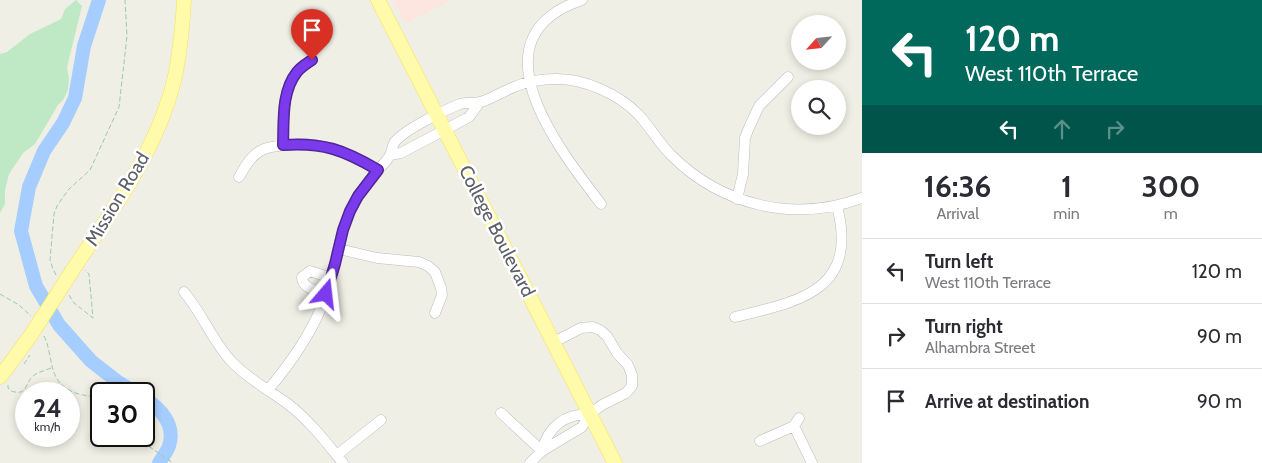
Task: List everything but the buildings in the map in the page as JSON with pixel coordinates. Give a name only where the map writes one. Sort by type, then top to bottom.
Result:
[{"type":"main road","name":"Mission Road","points":[[4,380],[79,271],[154,137],[175,73],[182,35],[184,0]]},
{"type":"main road","name":"College Boulevard","points":[[378,0],[615,463]]},
{"type":"street","points":[[582,0],[552,14],[532,38],[528,48],[530,82],[557,143],[602,204]]},
{"type":"street","points":[[283,145],[284,117],[288,90],[296,73],[312,60]]},
{"type":"street","points":[[737,199],[743,174],[745,138],[748,130],[759,106],[788,77]]},
{"type":"street","points":[[268,390],[297,353],[309,333],[326,294],[343,230],[358,196],[390,155],[394,144],[409,131],[437,114],[462,103],[480,102],[513,87],[530,82],[566,80],[596,88],[614,96],[638,114],[663,147],[695,177],[707,185],[737,199],[783,210],[808,210],[837,206],[862,198]]},
{"type":"street","points":[[390,155],[401,153],[470,117],[480,102]]},
{"type":"street","points":[[239,177],[250,159],[267,147],[304,143],[340,150],[378,170]]},
{"type":"street","points":[[735,317],[804,298],[812,294],[829,278],[840,254],[842,241],[842,227],[837,206]]},
{"type":"street","points":[[338,249],[377,258],[419,262],[428,266],[435,272],[442,288],[442,295],[435,314]]},
{"type":"street","points":[[326,294],[306,286],[303,283],[302,276],[310,271],[331,278]]},
{"type":"street","points":[[184,292],[194,304],[224,352],[245,374],[289,404],[306,419],[340,459],[382,420]]},
{"type":"street","points":[[530,463],[542,451],[551,430],[576,414],[590,414],[602,405],[626,393],[632,386],[632,375],[628,365],[617,353],[607,336],[600,330],[593,327],[581,328],[554,342]]},
{"type":"street","points":[[501,413],[542,451]]},
{"type":"street","points":[[760,441],[796,422],[812,463]]},
{"type":"path","points":[[57,276],[50,260],[54,214],[68,190],[90,170],[119,107],[127,36],[125,0]]},
{"type":"path","points":[[66,290],[74,303],[93,318],[89,274],[79,271]]},
{"type":"path","points":[[0,294],[20,305],[34,320]]},
{"type":"path","points":[[37,334],[50,349],[52,368],[55,377],[62,386],[73,392],[90,395]]},
{"type":"path","points":[[4,380],[11,392],[20,393],[24,390],[30,378],[52,368]]},
{"type":"path","points":[[150,447],[173,463]]},
{"type":"shaded area","points":[[393,0],[451,0],[405,23]]},
{"type":"green space","points":[[76,0],[82,6],[67,67],[68,90],[35,144],[23,153],[9,174],[5,190],[5,204],[0,213],[0,54],[7,52],[30,34],[61,19],[65,9]]},
{"type":"waterway","points":[[99,0],[84,46],[75,98],[63,123],[44,151],[29,187],[21,231],[36,286],[59,325],[91,361],[118,382]]},
{"type":"waterway","points":[[155,406],[165,418],[171,438],[166,453],[159,463]]},
{"type":"route","points":[[312,60],[302,66],[296,73],[288,90],[284,117],[283,145],[304,143],[340,150],[378,170],[358,196],[350,211],[326,294]]}]
